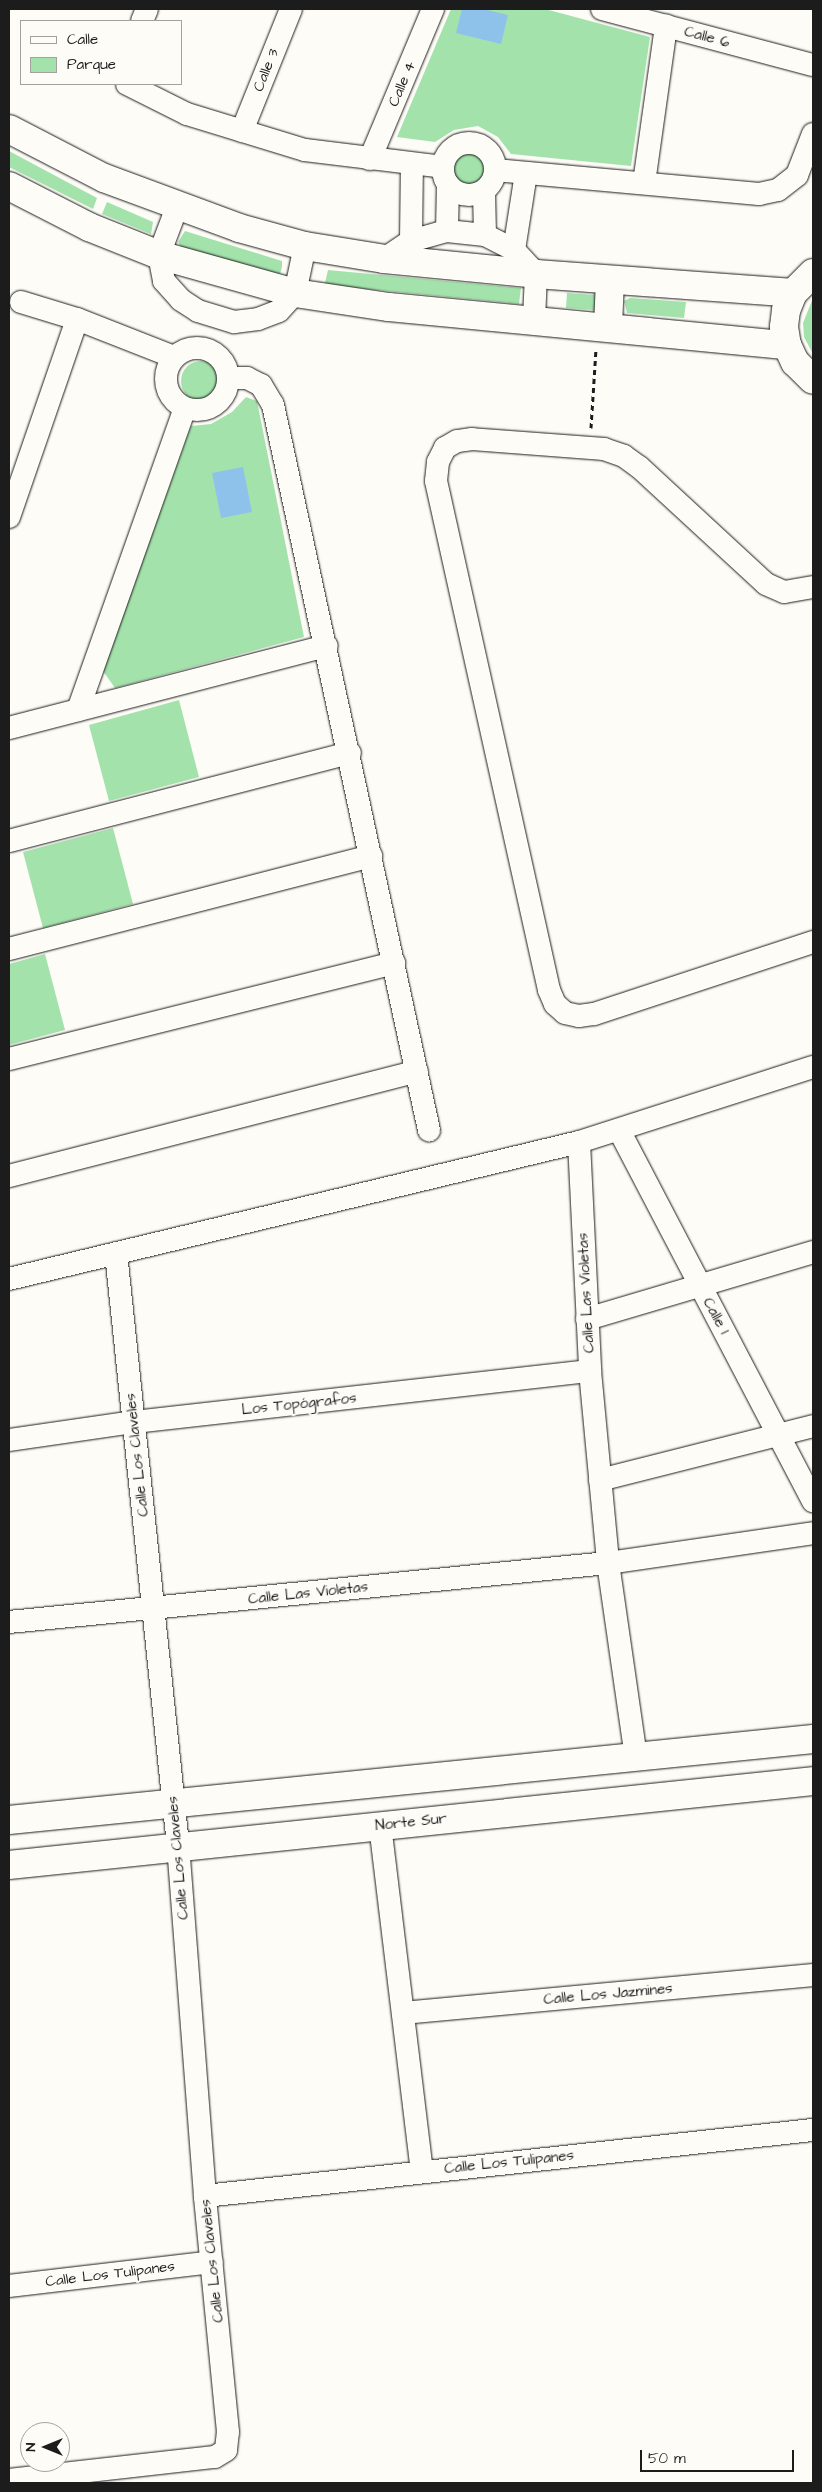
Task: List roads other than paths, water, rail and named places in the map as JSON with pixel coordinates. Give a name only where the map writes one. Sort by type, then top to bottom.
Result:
[{"type":"street","name":"Calle 3","points":[[242,131],[291,9]]},
{"type":"street","name":"Calle 4","points":[[370,159],[434,9]]},
{"type":"street","name":"Calle 6","points":[[602,9],[813,65]]},
{"type":"street","points":[[644,183],[666,26]]},
{"type":"street","points":[[129,85],[187,114],[305,150],[412,164],[446,176],[465,195],[484,191]]},
{"type":"street","points":[[9,129],[104,178],[177,207],[305,246],[384,259],[536,274],[793,293]]},
{"type":"street","points":[[495,170],[759,194],[778,190],[797,175],[813,134]]},
{"type":"street","points":[[447,231],[445,159],[455,147],[470,144],[485,149],[495,170]]},
{"type":"street","points":[[411,241],[412,164]]},
{"type":"street","points":[[485,235],[484,191],[495,170]]},
{"type":"street","points":[[514,250],[526,173]]},
{"type":"street","points":[[9,186],[89,227],[159,255],[295,293],[390,307],[786,345]]},
{"type":"street","points":[[177,207],[159,255],[164,281],[181,300],[198,311],[234,322],[258,319],[279,311],[295,293],[305,246]]},
{"type":"street","points":[[384,259],[411,241],[447,231],[485,235],[514,250],[536,274],[534,320]]},
{"type":"street","points":[[813,274],[793,293],[784,327],[786,345],[795,362],[813,380]]},
{"type":"street","points":[[603,326],[610,280]]},
{"type":"street","points":[[21,302],[182,352],[208,349],[225,369],[261,385],[273,404],[350,753],[429,1130]]},
{"type":"street","points":[[198,311],[182,352],[167,370],[166,385],[173,398],[185,408],[205,409],[222,398],[225,369],[234,322]]},
{"type":"street","points":[[9,517],[76,319]]},
{"type":"street","points":[[78,710],[185,408]]},
{"type":"street","points":[[813,587],[784,592],[766,584],[639,467],[624,456],[590,448],[457,441],[445,448],[438,462],[436,481],[555,1004],[565,1013],[579,1016],[594,1014],[813,942]]},
{"type":"street","points":[[9,728],[327,646]]},
{"type":"street","points":[[9,841],[350,753]]},
{"type":"street","points":[[9,949],[371,856]]},
{"type":"street","points":[[9,1059],[394,963]]},
{"type":"street","points":[[9,1279],[579,1142],[813,1067]]},
{"type":"street","points":[[9,1176],[417,1071]]},
{"type":"street","name":"Calle 1","points":[[619,1130],[813,1501]]},
{"type":"street","name":"Calle Las Violetas","points":[[579,1142],[590,1371],[600,1480],[608,1563],[636,1757]]},
{"type":"street","points":[[587,1319],[813,1252]]},
{"type":"street","name":"Calle Los Claveles","points":[[9,2480],[215,2457],[226,2450],[228,2432],[205,2196],[178,1845],[116,1253]]},
{"type":"street","name":"Los Topógrafos","points":[[9,1440],[134,1422],[590,1371]]},
{"type":"street","points":[[600,1480],[778,1433],[813,1426]]},
{"type":"street","name":"Calle Las Violetas","points":[[9,1622],[608,1563],[813,1533]]},
{"type":"street","points":[[9,1820],[813,1740]]},
{"type":"street","name":"Norte Sur","points":[[9,1865],[178,1845],[813,1781]]},
{"type":"street","points":[[380,1825],[422,2171]]},
{"type":"street","name":"Calle Los Jazmines","points":[[403,2012],[813,1975]]},
{"type":"street","name":"Calle Los Tulipanes","points":[[205,2196],[813,2130]]},
{"type":"street","name":"Calle Los Tulipanes","points":[[9,2286],[212,2262]]},
{"type":"water","points":[[462,9],[483,9],[508,15],[501,44],[456,33]]},
{"type":"water","points":[[243,467],[252,512],[221,518],[212,473]]}]
